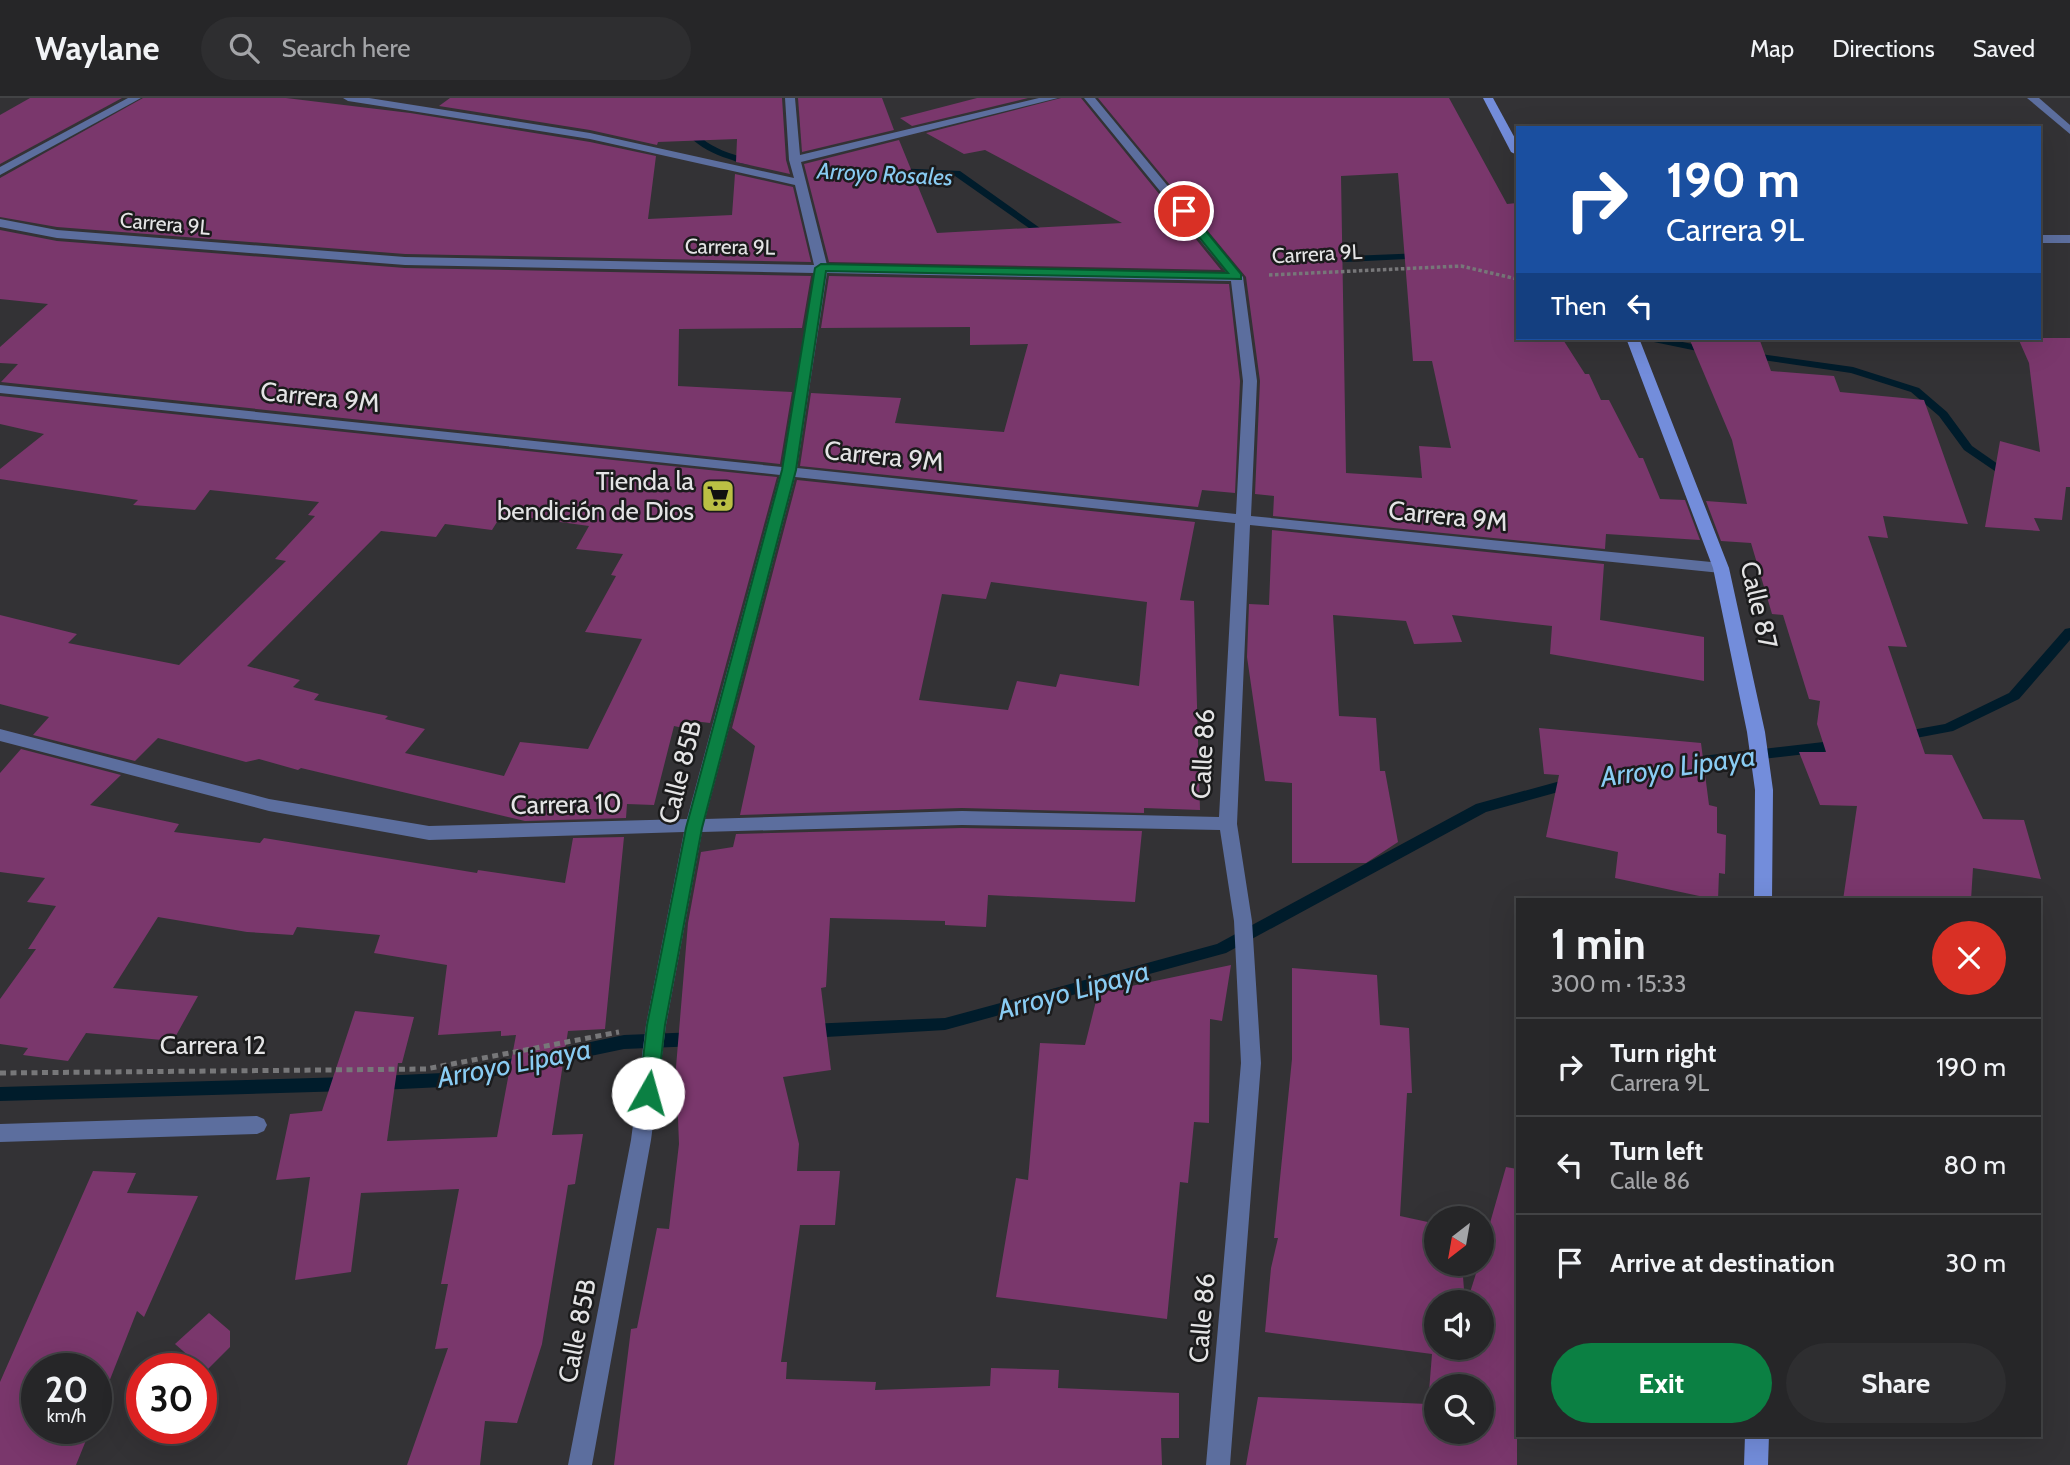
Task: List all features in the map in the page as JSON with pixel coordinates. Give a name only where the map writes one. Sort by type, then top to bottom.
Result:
[{"type":"street","points":[[0,172],[136,98]]},
{"type":"street","points":[[348,98],[797,171],[1054,98]]},
{"type":"street","name":"Calle 85B","points":[[580,1465],[641,1140],[656,1025],[694,828],[789,470],[821,268],[797,171],[790,98]]},
{"type":"street","points":[[1089,98],[1235,273]]},
{"type":"street","points":[[1488,98],[1516,150]]},
{"type":"street","points":[[2033,98],[2070,131]]},
{"type":"street","name":"Carrera 9L","points":[[0,223],[57,234],[405,261],[1235,273]]},
{"type":"street","points":[[2041,239],[2070,239]]},
{"type":"street","name":"Calle 86","points":[[1218,1465],[1251,1063],[1246,950],[1228,824],[1250,381],[1235,273]]},
{"type":"street","name":"Calle 87","points":[[1633,340],[1721,568],[1756,733],[1762,779],[1763,898]]},
{"type":"street","name":"Carrera 9M","points":[[0,389],[789,470],[1243,521],[1721,568]]},
{"type":"street","name":"Carrera 10","points":[[0,735],[269,805],[429,833],[694,828],[962,818],[1228,824]]},
{"type":"street","points":[[0,1133],[257,1125]]},
{"type":"street","points":[[1756,1465],[1757,1437]]},
{"type":"path","name":"Carrera 9L","points":[[1235,273],[1461,266],[1516,279]]},
{"type":"path","name":"Carrera 12","points":[[0,1073],[426,1069],[656,1025]]},
{"type":"building","points":[[30,98],[122,98],[0,164],[0,115]]},
{"type":"building","points":[[143,98],[286,98],[410,113],[590,142],[656,156],[648,219],[732,215],[735,174],[793,187],[811,262],[405,254],[57,227],[0,217],[0,178]]},
{"type":"building","points":[[450,98],[782,98],[786,160],[790,174],[736,162],[737,139],[658,142],[657,145],[590,130],[439,106]]},
{"type":"building","points":[[798,98],[882,98],[894,130],[802,152]]},
{"type":"building","points":[[977,98],[1028,98],[912,126],[900,118]]},
{"type":"building","points":[[1061,98],[1081,98],[1221,270],[829,262],[804,164],[899,140],[937,233],[1122,223],[985,150],[964,154],[926,133]]},
{"type":"building","points":[[1098,98],[1449,98],[1507,204],[1516,203],[1516,340],[1563,340],[1585,374],[1589,374],[1601,400],[1609,400],[1639,458],[1643,458],[1660,499],[1685,500],[1700,540],[1606,534],[1605,549],[1273,516],[1274,496],[1255,494],[1260,381],[1246,277]],"holes":[[[1398,173],[1413,361],[1432,361],[1451,448],[1419,446],[1422,478],[1346,473],[1341,176]]]},
{"type":"building","points":[[0,230],[57,241],[405,268],[811,276],[802,328],[679,329],[678,386],[792,392],[780,464],[1,382],[18,364],[0,363],[0,347],[48,304],[0,299]]},
{"type":"building","points":[[829,276],[1229,284],[1240,381],[1235,493],[1202,490],[1198,507],[800,466],[811,393],[901,398],[895,423],[1004,432],[1028,344],[970,345],[970,327],[821,328]]},
{"type":"building","points":[[2070,338],[2070,487],[2066,487],[2062,520],[2034,518],[2040,531],[1985,527],[2000,441],[2040,452],[2029,363],[2019,340]]},
{"type":"building","points":[[1690,340],[1760,340],[1771,371],[1834,376],[1840,392],[1924,400],[1968,524],[1883,516],[1888,538],[1868,536],[1907,647],[1888,646],[1925,754],[1952,755],[1983,819],[2024,820],[2041,879],[1973,868],[1971,898],[1843,898],[1857,806],[1820,805],[1799,752],[1826,752],[1817,724],[1820,701],[1809,699],[1783,615],[1772,614],[1751,543],[1721,541],[1706,501],[1747,504],[1732,440]]},
{"type":"building","points":[[0,396],[777,477],[710,723],[685,720],[683,728],[674,726],[654,805],[627,804],[626,818],[525,821],[259,759],[246,762],[158,738],[135,761],[33,735],[49,717],[0,704],[0,615],[77,634],[68,643],[179,665],[286,561],[275,559],[315,516],[308,515],[319,502],[210,490],[195,510],[133,505],[138,500],[0,479],[0,469],[44,434],[0,424]],"holes":[[[502,514],[589,526],[576,549],[623,554],[611,575],[616,576],[585,632],[642,639],[588,749],[520,742],[504,776],[405,753],[425,729],[385,719],[388,716],[314,700],[319,694],[293,687],[300,680],[247,666],[381,531],[436,537],[445,524],[492,530]]]},
{"type":"building","points":[[797,480],[1195,522],[1180,600],[1194,601],[1200,810],[1144,808],[1144,813],[962,808],[740,815],[755,746],[732,728]],"holes":[[[991,582],[1147,602],[1139,686],[1060,674],[1056,687],[1017,681],[1008,710],[919,700],[942,594],[986,599]]]},
{"type":"building","points":[[1272,530],[1604,564],[1600,620],[1704,637],[1704,681],[1550,654],[1552,626],[1452,615],[1462,642],[1414,644],[1406,621],[1333,615],[1339,716],[1376,718],[1380,771],[1385,771],[1398,842],[1366,863],[1292,863],[1292,783],[1265,781],[1247,657],[1249,604],[1269,605]]},
{"type":"building","points":[[1539,728],[1701,743],[1709,805],[1717,807],[1717,833],[1726,835],[1725,874],[1719,873],[1718,898],[1615,878],[1618,852],[1546,837],[1559,775],[1544,774]]},
{"type":"building","points":[[21,749],[121,775],[90,805],[179,824],[174,832],[260,843],[264,838],[477,873],[478,870],[565,883],[573,838],[624,837],[605,1029],[568,1031],[552,1135],[583,1134],[575,1184],[568,1185],[542,1344],[517,1423],[485,1421],[480,1465],[407,1465],[448,1348],[435,1349],[448,1284],[441,1284],[459,1189],[361,1193],[351,1272],[295,1280],[310,1177],[276,1180],[290,1114],[322,1111],[355,1011],[414,1017],[402,1063],[398,1063],[387,1141],[497,1137],[516,1035],[501,1036],[501,1031],[438,1035],[447,965],[374,953],[380,935],[297,927],[293,935],[247,932],[158,917],[113,988],[198,996],[173,1041],[86,1033],[68,1061],[23,1055],[28,1048],[0,1044],[0,999],[36,949],[28,949],[56,906],[27,902],[45,878],[0,872],[0,773]]},
{"type":"building","points":[[962,828],[1142,831],[1135,902],[988,895],[986,927],[945,925],[945,921],[830,918],[826,987],[821,988],[831,1070],[783,1077],[799,1144],[797,1171],[840,1171],[835,1225],[800,1225],[781,1362],[787,1362],[786,1379],[876,1382],[875,1390],[990,1386],[991,1368],[1059,1370],[1058,1388],[1179,1393],[1179,1438],[1161,1438],[1162,1465],[614,1465],[631,1329],[637,1328],[657,1228],[669,1229],[679,1144],[676,1067],[688,923],[701,852],[733,847],[736,834]]},
{"type":"building","points":[[1231,965],[1222,1021],[1210,1019],[1209,1123],[1194,1122],[1188,1183],[1180,1182],[1167,1319],[996,1297],[1016,1178],[1028,1180],[1040,1043],[1085,1045],[1098,993]]},
{"type":"building","points":[[1292,968],[1377,975],[1380,1025],[1409,1028],[1412,1093],[1407,1093],[1400,1216],[1424,1221],[1424,1276],[1463,1276],[1464,1290],[1424,1290],[1424,1353],[1265,1332],[1271,1268],[1278,1238],[1274,1238],[1292,1059]]},
{"type":"building","points":[[1506,1167],[1516,1169],[1517,1465],[1246,1465],[1258,1397],[1424,1404],[1424,1444],[1494,1444],[1494,1374],[1430,1374],[1432,1360],[1494,1360],[1494,1290],[1471,1290],[1475,1276],[1494,1276],[1494,1209]]},
{"type":"building","points":[[93,1171],[136,1173],[127,1193],[198,1196],[144,1317],[137,1311],[112,1374],[112,1353],[21,1353],[21,1444],[85,1444],[76,1465],[0,1465],[0,1382]]},
{"type":"building","points":[[209,1313],[230,1331],[230,1347],[217,1360],[217,1353],[185,1353],[175,1344]]},
{"type":"waterway","name":"Arroyo Rosales","points":[[679,98],[682,118],[695,137],[712,149],[752,163]]},
{"type":"waterway","name":"Arroyo Rosales","points":[[894,171],[957,173],[1049,238]]},
{"type":"waterway","name":"Arroyo Rosales","points":[[1325,260],[1423,256]]},
{"type":"waterway","name":"Arroyo Rosales","points":[[1659,340],[1712,351]]},
{"type":"waterway","name":"Arroyo Rosales","points":[[1746,355],[1853,370],[1915,390],[1943,414],[1968,448],[2012,478]]},
{"type":"waterway","name":"Arroyo Lipaya","points":[[1900,736],[1948,728],[2014,696],[2070,632]]},
{"type":"waterway","name":"Arroyo Lipaya","points":[[1684,763],[1841,745]]},
{"type":"waterway","name":"Arroyo Lipaya","points":[[809,1031],[945,1024],[1221,949],[1481,808],[1575,782]]},
{"type":"waterway","name":"Arroyo Lipaya","points":[[379,1083],[443,1080],[624,1042],[698,1039]]},
{"type":"waterway","name":"Arroyo Lipaya","points":[[0,1094],[348,1084]]},
{"type":"place","name":"Tienda la bendición de Dios","points":[[718,496]]},
{"type":"route","points":[[648,1093],[656,1025],[694,828],[789,470],[821,268],[1237,277],[1184,211]]}]
